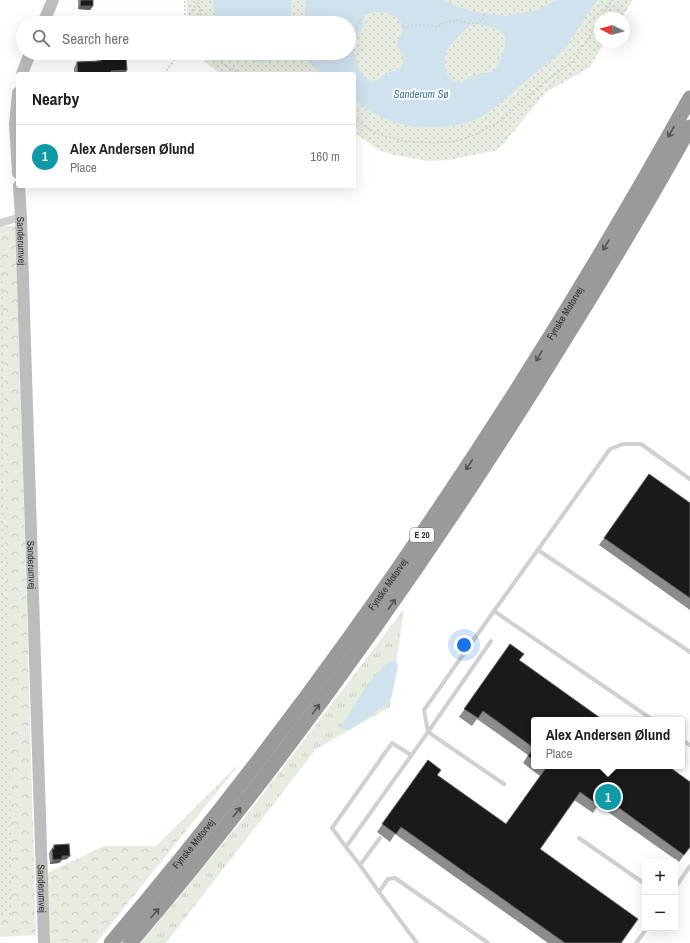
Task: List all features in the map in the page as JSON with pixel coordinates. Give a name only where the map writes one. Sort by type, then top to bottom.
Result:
[{"type":"highway","name":"Fynske Motorvej","points":[[111,943],[155,892],[230,798],[312,690],[412,551],[520,386],[611,237],[690,98]]},
{"type":"highway","name":"Fynske Motorvej","points":[[130,943],[170,896],[284,750],[365,642],[424,558],[528,400],[624,244],[690,127]]},
{"type":"street","points":[[46,16],[53,0]]},
{"type":"street","points":[[23,72],[27,60]]},
{"type":"street","points":[[16,113],[16,140]]},
{"type":"street","name":"Sanderumvej","points":[[19,188],[44,943]]},
{"type":"street","points":[[0,223],[21,217]]},
{"type":"lane","points":[[504,784],[428,732],[424,710],[610,449],[624,444],[641,444],[690,479]]},
{"type":"lane","points":[[538,550],[690,652]]},
{"type":"lane","points":[[494,610],[650,717]]},
{"type":"lane","points":[[346,847],[492,641]]},
{"type":"lane","points":[[411,755],[392,743],[332,828],[417,943]]},
{"type":"lane","points":[[360,865],[380,838]]},
{"type":"lane","points":[[579,838],[642,882]]},
{"type":"lane","points":[[678,884],[690,866]]},
{"type":"lane","points":[[379,892],[388,880],[395,878],[488,943]]},
{"type":"lane","points":[[636,943],[644,931]]},
{"type":"path","points":[[185,0],[185,16]]},
{"type":"path","points":[[604,12],[612,0]]},
{"type":"path","points":[[189,16],[199,1]]},
{"type":"path","points":[[199,1],[202,16]]},
{"type":"path","points":[[404,27],[429,25],[436,28],[448,21],[454,22],[457,20],[472,24],[481,22],[484,14]]},
{"type":"path","points":[[356,28],[361,19]]},
{"type":"path","points":[[356,120],[377,134],[404,141],[433,143],[457,141],[476,134],[502,120],[543,83],[572,62],[594,29]]},
{"type":"path","points":[[165,72],[174,60]]},
{"type":"path","points":[[218,60],[239,72]]},
{"type":"path","points":[[310,60],[315,68]]},
{"type":"green space","points":[[187,0],[633,0],[625,12],[594,12],[594,48],[601,48],[589,68],[546,92],[498,150],[449,160],[428,161],[395,155],[379,150],[356,134],[356,72],[218,72],[203,60],[356,60],[356,16],[187,16]]},
{"type":"green space","points":[[0,226],[16,226],[36,935],[0,937]]},
{"type":"green space","points":[[0,258],[2,258],[12,916],[0,917]]},
{"type":"green space","points":[[404,609],[390,707],[316,749],[166,943],[141,943],[253,807]]},
{"type":"green space","points":[[241,762],[96,943],[50,943],[47,873],[104,846],[156,846]]},
{"type":"water","points":[[213,0],[291,0],[291,16],[215,16]]},
{"type":"water","name":"Sanderum Sø","points":[[306,0],[444,0],[466,10],[504,16],[535,10],[556,0],[597,0],[566,47],[488,113],[471,121],[460,124],[424,127],[391,121],[371,112],[356,101],[356,72],[319,72],[306,60],[356,60],[364,77],[371,81],[378,79],[389,72],[400,70],[403,60],[397,44],[403,28],[398,19],[395,17],[381,12],[373,12],[365,15],[361,30],[356,40],[356,16],[305,16]],"holes":[[[473,24],[497,29],[504,35],[506,40],[500,60],[495,70],[471,76],[463,82],[456,82],[447,74],[444,62],[446,51],[461,33]]]},
{"type":"water","points":[[250,60],[272,60],[264,62]]},
{"type":"water","points":[[391,661],[395,661],[398,666],[392,695],[387,704],[349,730],[342,729],[342,725],[370,682],[383,667]]},
{"type":"building","points":[[81,0],[93,0],[93,6],[80,6]]},
{"type":"building","points":[[126,60],[127,70],[111,72],[78,72],[77,62]]},
{"type":"building","points":[[649,474],[690,503],[690,598],[604,538]]},
{"type":"building","points":[[510,644],[524,654],[519,660],[599,717],[531,717],[531,746],[483,711],[478,718],[464,709]]},
{"type":"building","points":[[428,760],[441,770],[437,775],[506,824],[545,769],[672,769],[690,782],[690,847],[684,855],[604,797],[598,805],[580,792],[540,849],[638,919],[621,943],[565,943],[401,827],[396,834],[382,824]]},
{"type":"building","points":[[69,844],[70,856],[62,856],[62,859],[53,860],[52,849],[54,849],[54,845]]},
{"type":"place","name":"Alex Andersen Ølund","points":[[608,797]]}]
